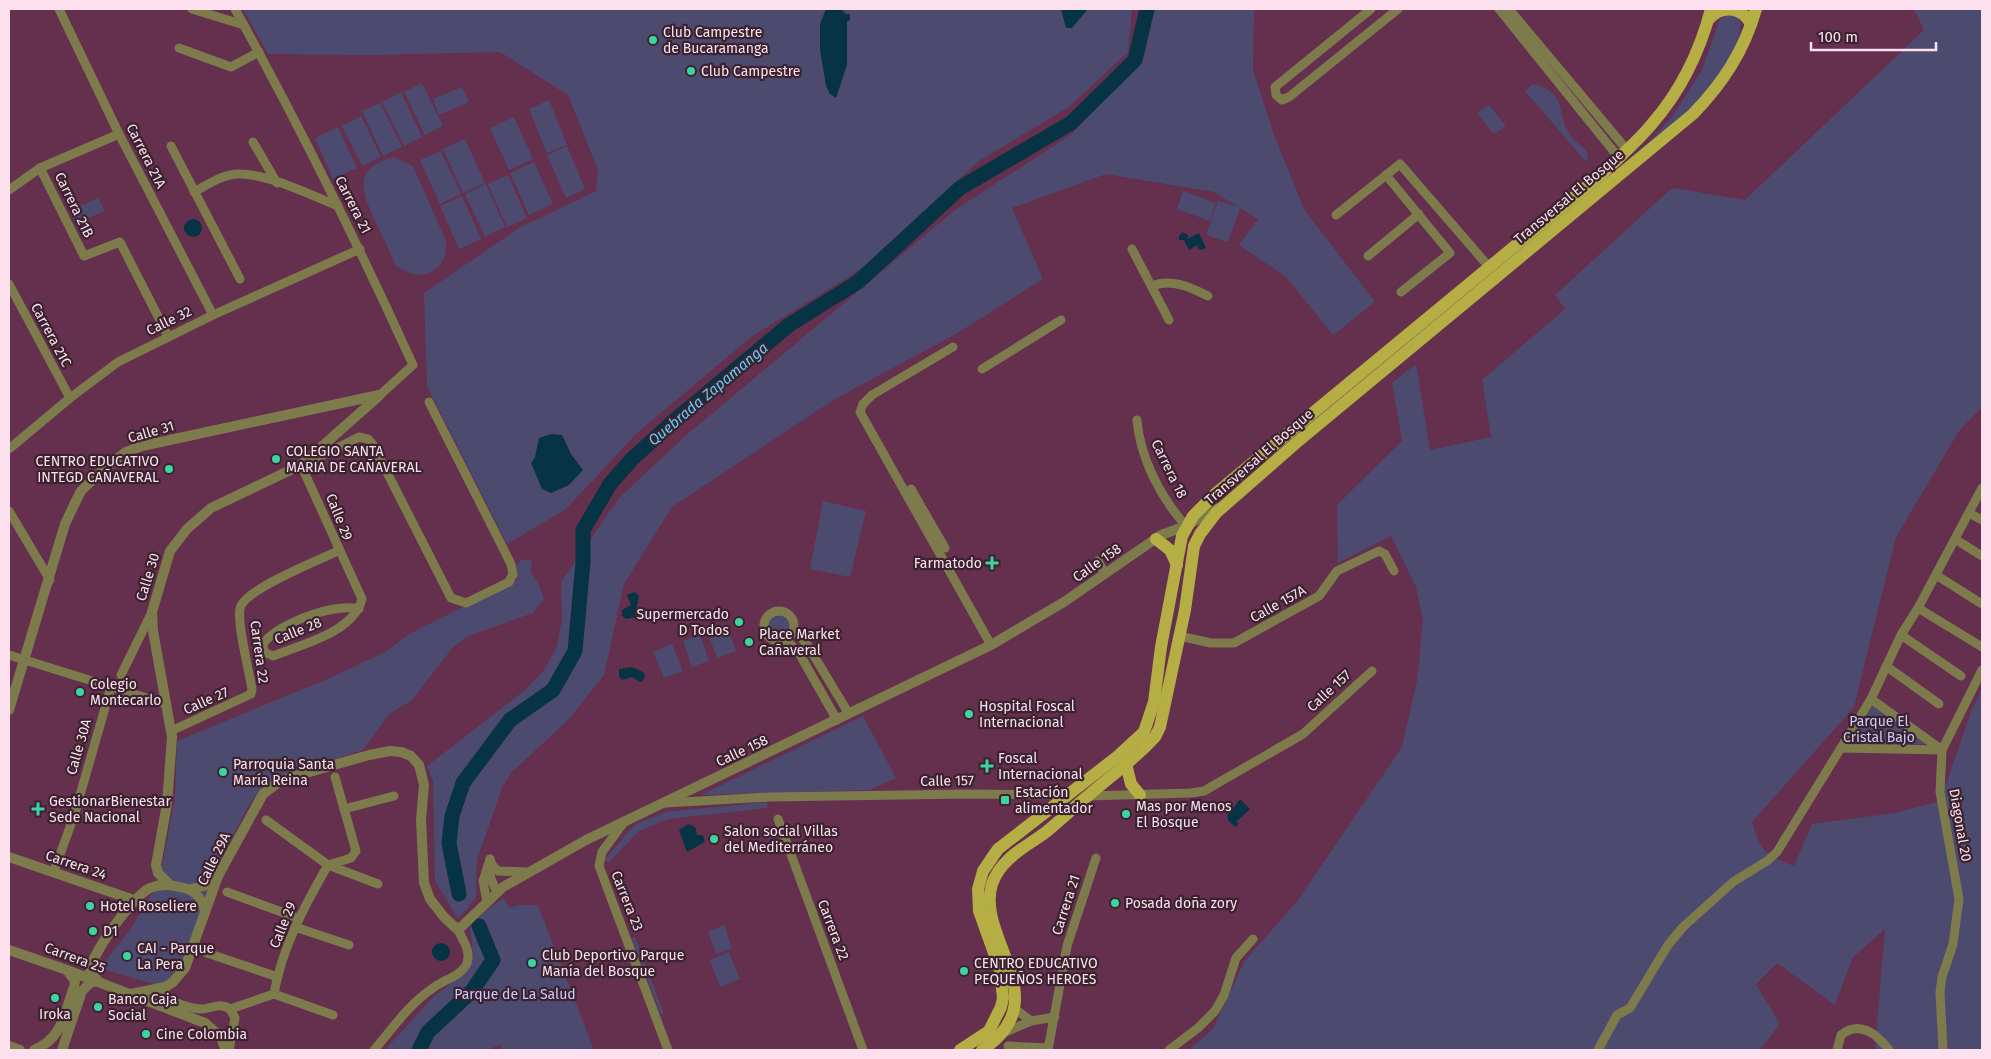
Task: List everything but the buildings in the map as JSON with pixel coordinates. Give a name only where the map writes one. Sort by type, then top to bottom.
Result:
[{"type":"main road","points":[[1710,14],[1731,9],[1744,14],[1751,24]]},
{"type":"main road","name":"Transversal El Bosque","points":[[982,1050],[1002,1033],[1014,1008],[1014,990],[1009,963],[990,904],[992,884],[1013,854],[1045,832],[1126,764],[1148,744],[1160,727],[1179,636],[1194,546],[1212,518],[1296,443],[1693,114],[1712,95],[1729,72],[1743,48],[1756,9]]},
{"type":"main road","name":"Transversal El Bosque","points":[[960,1050],[989,1031],[1001,1008],[1003,998],[1000,970],[980,911],[978,889],[983,871],[998,849],[1069,796],[1132,745],[1144,732],[1151,718],[1161,646],[1180,545],[1186,526],[1201,507],[1216,493],[1490,268],[1602,174],[1623,154],[1652,125],[1672,97],[1696,52],[1710,14]]},
{"type":"main road","points":[[1156,539],[1170,550],[1177,566]]},
{"type":"main road","points":[[1126,764],[1131,784],[1140,795]]},
{"type":"street","name":"Carrera 21A","points":[[59,9],[118,134],[213,315]]},
{"type":"street","points":[[192,9],[244,25]]},
{"type":"street","name":"Carrera 21","points":[[235,9],[264,61],[360,249],[413,365]]},
{"type":"street","points":[[1371,9],[1275,87],[1276,95],[1282,100],[1289,97],[1398,9]]},
{"type":"street","points":[[1499,9],[1623,154]]},
{"type":"street","points":[[1509,9],[1623,154]]},
{"type":"street","points":[[178,48],[232,67],[259,52]]},
{"type":"street","name":"Carrera 21B","points":[[118,134],[40,168],[84,256],[120,242],[168,336]]},
{"type":"street","points":[[253,142],[277,183]]},
{"type":"street","points":[[171,146],[240,279]]},
{"type":"street","points":[[1336,215],[1400,164],[1490,268]]},
{"type":"street","points":[[9,190],[40,168]]},
{"type":"street","points":[[194,192],[239,173],[277,183],[338,206]]},
{"type":"street","points":[[1386,175],[1450,254],[1401,292]]},
{"type":"street","points":[[1368,256],[1419,214]]},
{"type":"street","name":"Calle 32","points":[[9,449],[70,398],[118,362],[168,336],[360,249]]},
{"type":"street","points":[[1132,249],[1169,320]]},
{"type":"street","points":[[1152,286],[1162,282],[1176,284],[1208,296]]},
{"type":"street","name":"Carrera 21C","points":[[9,284],[70,398]]},
{"type":"street","points":[[982,369],[1061,320]]},
{"type":"street","points":[[945,548],[887,450],[861,417],[862,404],[880,390],[953,347]]},
{"type":"street","name":"Calle 30","points":[[169,884],[158,873],[156,858],[167,804],[171,731],[153,631],[152,612],[170,551],[187,529],[211,508],[301,465],[413,365]]},
{"type":"street","name":"Calle 31","points":[[9,710],[50,580],[65,524],[81,491],[104,469],[126,452],[142,446],[380,395]]},
{"type":"street","points":[[312,456],[317,458],[359,437],[368,439],[374,445],[451,598],[466,603],[509,582],[513,574],[511,564],[429,402]]},
{"type":"street","name":"Carrera 18","points":[[1137,420],[1139,439],[1145,457],[1164,488],[1176,515],[1186,526]]},
{"type":"street","points":[[895,463],[991,645]]},
{"type":"street","name":"Calle 29","points":[[256,591],[338,550],[331,528],[301,465]]},
{"type":"street","points":[[1598,1050],[1618,1014],[1630,1008],[1668,944],[1683,927],[1733,882],[1767,862],[1777,852],[1871,699],[1901,635],[1918,608],[1982,488]]},
{"type":"street","name":"Calle 158","points":[[458,930],[497,892],[526,872],[662,803],[991,645],[1028,625],[1168,531],[1186,526],[1226,504]]},
{"type":"street","points":[[9,511],[50,580]]},
{"type":"street","points":[[1969,513],[1982,520]]},
{"type":"street","points":[[1186,526],[1192,536],[1194,546]]},
{"type":"street","points":[[1954,539],[1982,556]]},
{"type":"street","points":[[338,550],[362,599],[359,609]]},
{"type":"street","name":"Calle 157A","points":[[1179,636],[1211,642],[1234,643],[1319,596],[1337,572],[1379,551],[1385,554],[1394,571]]},
{"type":"street","points":[[1098,561],[1105,574]]},
{"type":"street","points":[[1936,575],[1982,604]]},
{"type":"street","name":"Carrera 22","points":[[251,694],[252,690],[240,613],[244,600],[256,591]]},
{"type":"street","name":"Calle 28","points":[[350,606],[359,609],[342,627],[273,656],[264,652],[263,644],[267,638],[293,623],[336,608],[350,606]]},
{"type":"street","points":[[1918,608],[1982,646]]},
{"type":"street","points":[[777,611],[786,613],[795,620],[794,630],[786,640],[776,641],[768,637],[764,624],[769,615],[777,611]]},
{"type":"street","points":[[122,675],[152,612]]},
{"type":"street","points":[[794,630],[808,646],[849,714]]},
{"type":"street","points":[[1901,635],[1960,676]]},
{"type":"street","points":[[786,640],[799,653],[837,720]]},
{"type":"street","points":[[9,655],[166,704]]},
{"type":"street","points":[[1886,666],[1939,704]]},
{"type":"street","name":"Diagonal 20","points":[[1944,1050],[1940,992],[1942,977],[1953,944],[1960,899],[1940,792],[1942,750],[1982,670]]},
{"type":"street","name":"Calle 157","points":[[662,803],[770,797],[967,794],[1069,796],[1191,794],[1204,791],[1303,734],[1372,671]]},
{"type":"street","name":"Calle 30A","points":[[54,871],[74,816],[111,687]]},
{"type":"street","name":"Calle 27","points":[[171,731],[251,694]]},
{"type":"street","points":[[1871,699],[1942,750]]},
{"type":"street","points":[[1841,748],[1942,750]]},
{"type":"street","name":"Calle 29A","points":[[164,987],[172,982],[185,968],[218,876],[263,794],[278,782],[369,755],[390,751],[401,752],[410,756],[419,765],[423,774],[421,820],[424,884],[430,899],[458,930]]},
{"type":"street","points":[[328,864],[351,858],[356,851],[335,776]]},
{"type":"street","points":[[344,809],[394,796]]},
{"type":"street","name":"Carrera 22","points":[[778,819],[864,1050]]},
{"type":"street","points":[[266,820],[328,864],[378,884]]},
{"type":"street","name":"Carrera 23","points":[[624,822],[602,852],[599,866],[668,1050]]},
{"type":"street","name":"Carrera 24","points":[[9,857],[134,900]]},
{"type":"street","points":[[490,858],[492,865],[498,871],[526,872]]},
{"type":"street","points":[[490,858],[489,873],[497,892]]},
{"type":"street","points":[[487,902],[483,881],[490,858]]},
{"type":"street","name":"Carrera 21","points":[[1048,1049],[1055,1017],[1055,1002],[1067,946],[1096,858]]},
{"type":"street","name":"Calle 29","points":[[274,994],[297,922],[328,864]]},
{"type":"street","points":[[191,890],[204,886],[218,876]]},
{"type":"street","points":[[62,1050],[82,990],[90,982],[97,981],[90,971],[94,956],[134,900],[150,888],[169,884],[191,890],[201,900],[205,913]]},
{"type":"street","points":[[227,892],[349,945]]},
{"type":"street","points":[[374,1050],[404,1013],[419,998],[463,968],[468,956],[467,949],[458,930]]},
{"type":"street","points":[[1169,1050],[1198,1028],[1215,1011],[1224,995],[1236,958],[1253,939]]},
{"type":"street","name":"Carrera 25","points":[[9,950],[68,970],[205,1023],[220,1036],[227,1050]]},
{"type":"street","points":[[207,953],[278,977]]},
{"type":"street","points":[[34,1050],[48,1044],[57,1033],[74,987],[75,981],[68,970]]},
{"type":"street","points":[[131,994],[164,987],[165,995],[170,1000],[201,1009],[218,1005],[230,1009],[274,994],[333,1015]]},
{"type":"street","points":[[1014,1008],[1031,1021]]},
{"type":"street","name":"Carrera 25","points":[[227,1050],[235,1018],[230,1009]]},
{"type":"street","points":[[1002,1033],[1031,1021],[1055,1017]]},
{"type":"street","points":[[1836,1050],[1841,1034],[1852,1029],[1863,1029],[1879,1037],[1889,1050]]},
{"type":"street","points":[[9,1046],[20,1050]]},
{"type":"street","points":[[1008,1046],[1048,1049]]},
{"type":"green space","name":"Club Campestre de Bucaramanga","points":[[243,9],[1132,9],[1128,52],[1069,107],[979,161],[861,269],[751,337],[636,434],[565,510],[507,544],[427,386],[424,293],[519,228],[596,191],[598,170],[568,95],[500,52],[369,55],[268,54]]},
{"type":"green space","points":[[1154,9],[1254,9],[1253,70],[1274,135],[1304,209],[1375,302],[1333,335],[1286,277],[1239,245],[1258,219],[1240,208],[1228,242],[1206,235],[1218,201],[1238,207],[1214,192],[1106,174],[1012,208],[1043,279],[956,334],[835,399],[672,507],[624,584],[604,675],[569,719],[511,773],[502,788],[477,860],[476,897],[458,919],[435,881],[433,781],[427,766],[524,691],[545,669],[557,646],[562,619],[561,582],[619,498],[683,438],[955,210],[1072,134],[1144,57]]},
{"type":"green space","points":[[1914,9],[1982,9],[1982,407],[1959,431],[1896,537],[1854,707],[1752,822],[1758,840],[1765,851],[1794,866],[1812,824],[1895,813],[1940,801],[1971,712],[1982,689],[1982,1050],[1875,1050],[1885,929],[1853,957],[1835,1005],[1777,963],[1756,984],[1780,1024],[1760,1050],[1189,1050],[1213,1029],[1244,962],[1298,900],[1402,747],[1417,681],[1423,620],[1416,587],[1391,536],[1338,563],[1337,505],[1402,441],[1392,383],[1416,364],[1430,450],[1491,437],[1482,380],[1565,309],[1555,295],[1672,188],[1745,200],[1924,30]]},
{"type":"green space","points":[[1729,14],[1735,15],[1741,21],[1737,44],[1727,65],[1714,85],[1679,121],[1623,165],[1655,136],[1672,117],[1702,70],[1720,19]]},
{"type":"green space","points":[[422,83],[443,126],[425,135],[404,92]]},
{"type":"green space","points":[[1533,84],[1544,87],[1556,97],[1568,132],[1588,155],[1586,162],[1525,91]]},
{"type":"green space","points":[[462,87],[469,102],[439,115],[433,99]]},
{"type":"green space","points":[[401,92],[422,137],[404,146],[382,102]]},
{"type":"green space","points":[[549,100],[567,145],[547,153],[529,109]]},
{"type":"green space","points":[[380,103],[402,147],[383,156],[362,111]]},
{"type":"green space","points":[[1489,105],[1506,126],[1494,134],[1477,113]]},
{"type":"green space","points":[[361,116],[381,157],[362,166],[342,126]]},
{"type":"green space","points":[[514,117],[533,159],[509,170],[490,128]]},
{"type":"green space","points":[[338,127],[357,168],[333,179],[315,138]]},
{"type":"green space","points":[[465,139],[485,183],[463,193],[443,149]]},
{"type":"green space","points":[[567,146],[585,189],[566,198],[547,155]]},
{"type":"green space","points":[[441,151],[461,194],[440,204],[420,160]]},
{"type":"green space","points":[[394,157],[413,166],[446,241],[443,261],[434,270],[422,275],[407,272],[396,266],[376,223],[364,191],[366,175],[371,168],[380,162]]},
{"type":"green space","points":[[534,162],[553,204],[529,215],[510,173]]},
{"type":"green space","points":[[508,175],[527,218],[507,227],[488,184]]},
{"type":"green space","points":[[486,184],[505,227],[485,237],[465,194]]},
{"type":"green space","points":[[1183,191],[1216,203],[1210,221],[1177,209]]},
{"type":"green space","points":[[462,196],[481,239],[459,249],[440,206]]},
{"type":"green space","points":[[98,198],[105,211],[76,223],[69,211]]},
{"type":"green space","points":[[823,501],[866,511],[850,577],[810,569]]},
{"type":"green space","points":[[530,559],[532,565],[530,571],[539,585],[544,599],[533,613],[468,636],[453,647],[412,700],[389,714],[363,750],[275,779],[259,791],[249,805],[214,872],[182,967],[165,983],[154,984],[105,970],[104,963],[130,930],[151,895],[161,871],[175,799],[177,741],[330,678],[387,651],[409,634],[517,580],[516,566],[521,560]]},
{"type":"green space","points":[[779,613],[789,616],[792,626],[789,636],[779,639],[769,636],[766,626],[769,616]]},
{"type":"green space","points":[[726,624],[736,651],[717,658],[707,631]]},
{"type":"green space","points":[[700,635],[709,661],[692,667],[683,641]]},
{"type":"green space","points":[[672,644],[683,671],[664,678],[653,652]]},
{"type":"green space","name":"Parque El Cristal Bajo","points":[[1874,704],[1926,744],[1854,746],[1860,724]]},
{"type":"green space","points":[[863,716],[896,778],[870,790],[701,795]]},
{"type":"green space","points":[[767,802],[767,808],[668,819],[639,831],[608,863],[605,859],[634,825],[666,812]]},
{"type":"green space","name":"Parque de La Salud","points":[[503,898],[510,908],[518,905],[538,905],[594,1050],[502,1050],[500,1045],[487,1050],[385,1050],[433,997],[468,971],[473,954],[470,928],[485,911]]},
{"type":"green space","points":[[724,925],[732,948],[716,954],[708,932]]},
{"type":"green space","points":[[635,937],[664,1014],[661,1015],[631,938]]},
{"type":"green space","points":[[729,952],[740,979],[720,987],[710,960]]},
{"type":"water","points":[[826,9],[841,9],[846,14],[850,14],[850,20],[847,22],[847,65],[836,98],[830,94],[826,86],[820,50],[820,24]]},
{"type":"water","points":[[1061,9],[1088,9],[1072,28],[1066,28]]},
{"type":"water","points":[[193,219],[201,224],[202,228],[197,236],[193,237],[185,232],[184,228],[189,220]]},
{"type":"water","points":[[1183,232],[1189,236],[1187,239],[1199,233],[1206,248],[1200,250],[1197,247],[1199,244],[1189,250],[1184,240],[1179,240],[1179,236]]},
{"type":"water","points":[[551,434],[562,435],[571,454],[583,470],[569,485],[551,493],[542,489],[531,463],[535,457],[539,438]]},
{"type":"water","points":[[635,592],[639,596],[635,617],[626,619],[622,616],[622,610],[631,605],[627,595]]},
{"type":"water","points":[[632,667],[643,672],[645,675],[643,681],[640,682],[632,677],[623,680],[619,677],[619,669]]},
{"type":"water","points":[[1240,799],[1250,809],[1237,821],[1238,825],[1235,827],[1228,820],[1227,816]]},
{"type":"water","points":[[688,824],[695,827],[697,835],[703,835],[705,842],[687,852],[679,830]]},
{"type":"water","points":[[441,943],[447,946],[450,952],[447,958],[441,961],[435,958],[432,952],[435,946]]},
{"type":"waterway","name":"Quebrada Zapamanga","points":[[459,894],[449,843],[452,816],[463,783],[510,720],[553,690],[575,651],[583,562],[583,530],[610,484],[632,459],[675,420],[789,325],[858,282],[960,188],[1071,123],[1135,60],[1147,9]]},
{"type":"waterway","name":"Quebrada Zapamanga","points":[[419,1050],[428,1032],[472,991],[493,960],[479,926]]},
{"type":"place","name":"Club Campestre de Bucaramanga","points":[[653,40]]},
{"type":"place","name":"Club Campestre","points":[[691,71]]},
{"type":"place","name":"COLEGIO SANTA MARIA DE CAÑAVERAL","points":[[276,459]]},
{"type":"place","name":"CENTRO EDUCATIVO INTEGD CAÑAVERAL","points":[[169,469]]},
{"type":"place","name":"Farmatodo","points":[[992,563]]},
{"type":"place","name":"Supermercado D Todos","points":[[739,622]]},
{"type":"place","name":"Place Market Cañaveral","points":[[749,642]]},
{"type":"place","name":"Colegio Montecarlo","points":[[80,692]]},
{"type":"place","name":"Hospital Foscal Internacional","points":[[969,714]]},
{"type":"place","name":"Foscal Internacional","points":[[987,766]]},
{"type":"place","name":"Parroquia Santa María Reina","points":[[223,772]]},
{"type":"place","name":"Estación alimentador","points":[[1005,800]]},
{"type":"place","name":"GestionarBienestar Sede Nacional","points":[[38,809]]},
{"type":"place","name":"Mas por Menos El Bosque","points":[[1126,814]]},
{"type":"place","name":"Salon social Villas del Mediterráneo","points":[[714,839]]},
{"type":"place","name":"Posada doña zory","points":[[1115,903]]},
{"type":"place","name":"Hotel Roseliere","points":[[90,906]]},
{"type":"place","name":"D1","points":[[93,931]]},
{"type":"place","name":"CAI - Parque La Pera","points":[[127,956]]},
{"type":"place","name":"Club Deportivo Parque Manía del Bosque","points":[[532,963]]},
{"type":"place","name":"CENTRO EDUCATIVO PEQUEÑOS HEROES","points":[[964,971]]},
{"type":"place","name":"Iroka","points":[[55,998]]},
{"type":"place","name":"Banco Caja Social","points":[[98,1007]]},
{"type":"place","name":"Cine Colombia","points":[[146,1034]]}]
